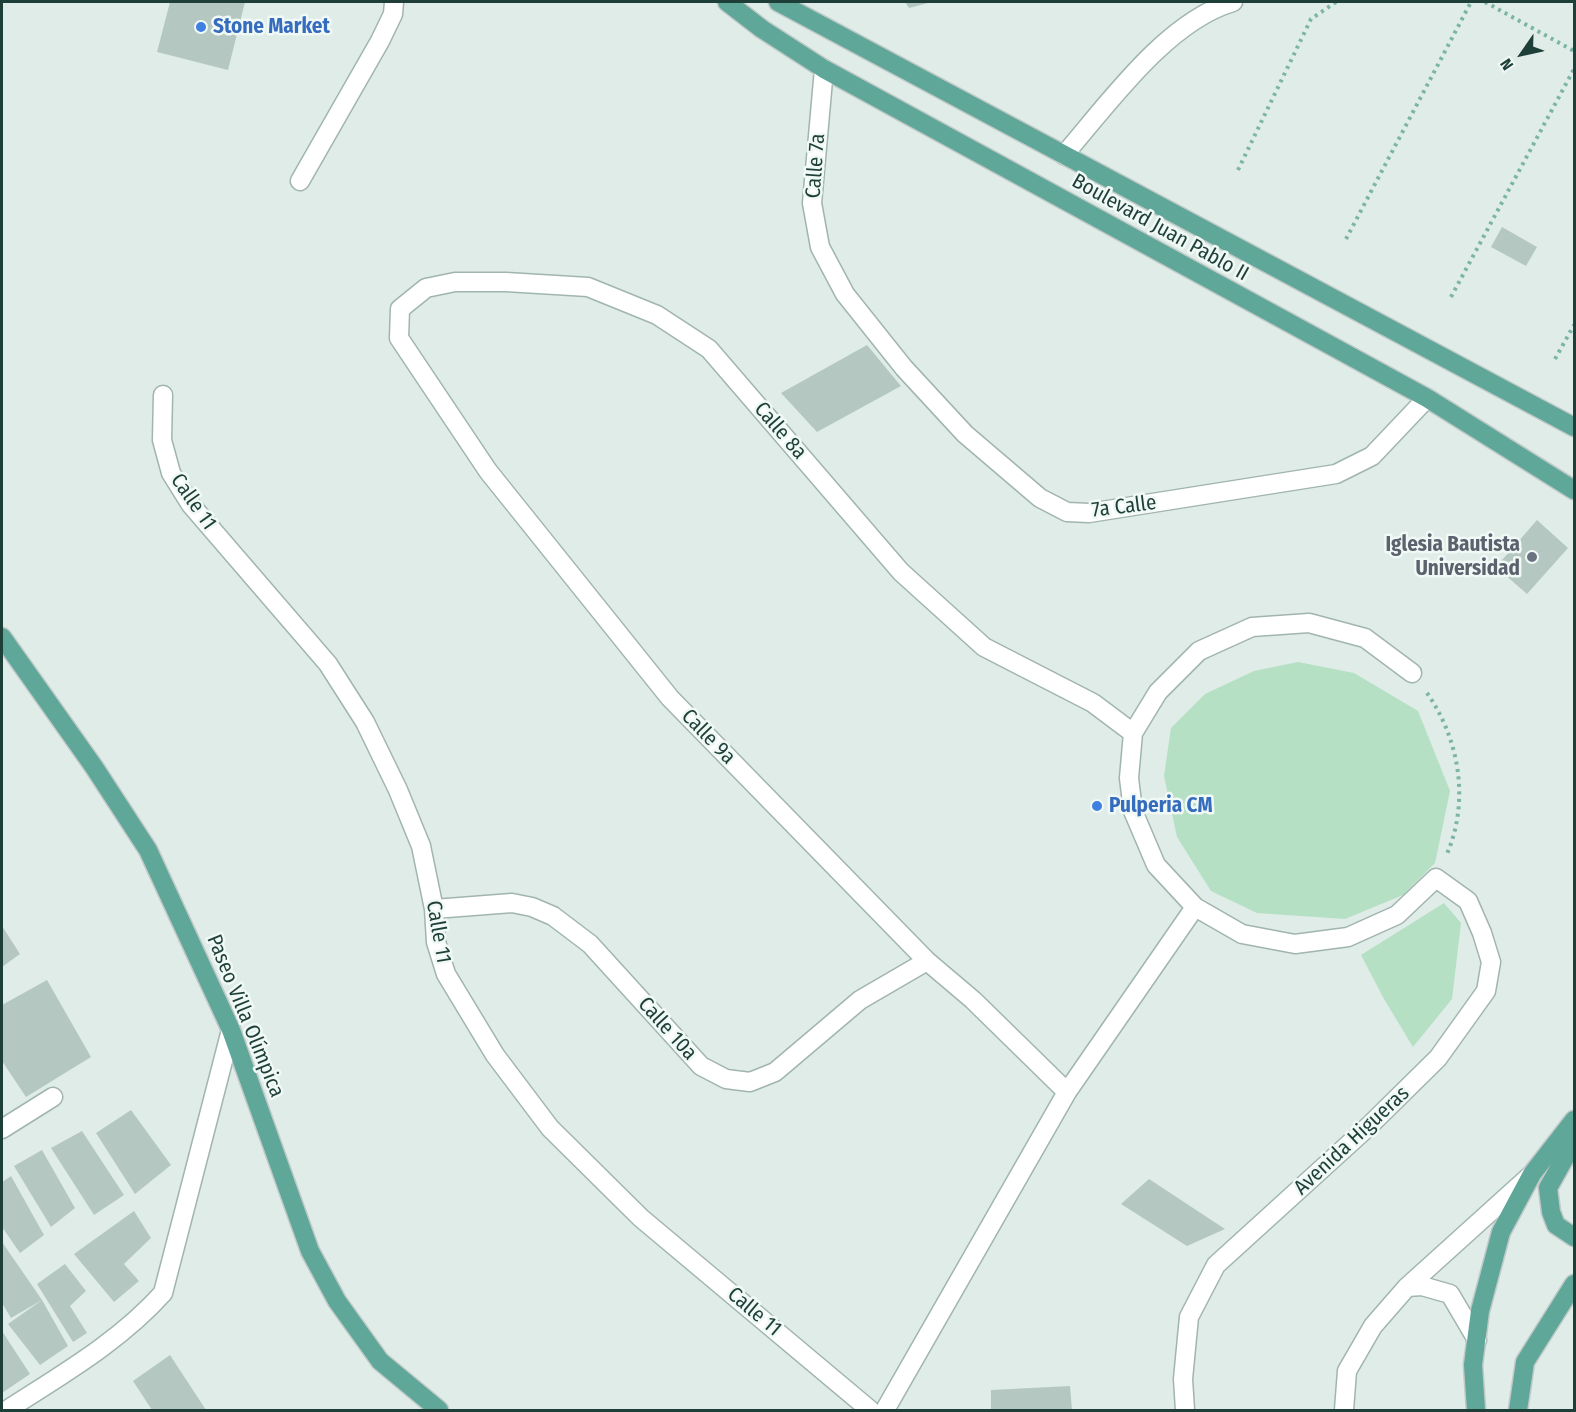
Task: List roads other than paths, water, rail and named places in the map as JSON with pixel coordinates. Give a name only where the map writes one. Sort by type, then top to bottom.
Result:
[{"type":"main road","name":"Boulevard Juan Pablo II","points":[[727,2],[762,29],[824,69],[1427,398],[1575,490]]},
{"type":"main road","name":"Boulevard Juan Pablo II","points":[[778,2],[1575,427]]},
{"type":"main road","name":"Paseo Villa Olímpica","points":[[2,637],[94,767],[148,850],[231,1030],[310,1251],[337,1301],[380,1361],[439,1410]]},
{"type":"main road","points":[[1476,1410],[1473,1365],[1480,1311],[1502,1232],[1532,1174],[1573,1121]]},
{"type":"main road","points":[[1573,1121],[1571,1147],[1548,1188],[1551,1212],[1556,1225],[1575,1237]]},
{"type":"main road","points":[[1518,1410],[1526,1362],[1575,1284]]},
{"type":"street","points":[[300,181],[380,41],[393,14],[394,2]]},
{"type":"street","points":[[1064,155],[1162,44],[1195,19],[1233,2]]},
{"type":"street","name":"Calle 7a","points":[[824,69],[812,203],[820,247],[844,294]]},
{"type":"street","name":"Calle 8a","points":[[399,338],[400,309],[426,288],[455,282],[506,282],[588,287],[657,315],[709,349],[901,572],[984,647],[1093,703],[1133,733]]},
{"type":"street","name":"7a Calle","points":[[844,294],[904,368],[965,434],[1040,498],[1067,512],[1089,513],[1336,474],[1372,456],[1427,398]]},
{"type":"street","name":"Calle 9a","points":[[399,338],[488,471],[670,698],[927,961],[973,1000],[1067,1092]]},
{"type":"street","name":"Calle 11","points":[[163,395],[162,440],[171,473],[190,505],[328,664],[365,722],[398,790],[421,846],[434,909],[436,942],[446,974],[495,1055],[550,1128],[641,1218],[870,1410]]},
{"type":"street","points":[[885,1410],[1067,1092],[1195,907],[1156,865],[1133,811],[1129,778],[1133,733],[1158,692],[1199,651],[1252,627],[1309,623],[1365,638],[1412,673]]},
{"type":"street","name":"Avenida Higueras","points":[[1185,1410],[1183,1379],[1190,1317],[1216,1265],[1370,1125],[1438,1058],[1486,991],[1491,962],[1482,933],[1468,901],[1436,878],[1397,915],[1348,938],[1295,944],[1242,934],[1195,907]]},
{"type":"street","name":"Calle 10a","points":[[434,909],[512,903],[532,907],[553,916],[590,944],[701,1066],[726,1079],[750,1082],[775,1072],[860,1000],[927,961]]},
{"type":"street","points":[[7,1410],[119,1335],[146,1313],[163,1293],[231,1030]]},
{"type":"street","points":[[2,1129],[53,1097]]},
{"type":"street","points":[[1344,1410],[1347,1371],[1374,1326],[1407,1287],[1532,1174]]},
{"type":"street","points":[[1407,1287],[1422,1286],[1450,1294],[1477,1340]]},
{"type":"place","name":"Stone Market","points":[[201,27]]},
{"type":"place","name":"Iglesia Bautista Universidad","points":[[1532,557]]},
{"type":"place","name":"Pulperia CM","points":[[1097,806]]}]
